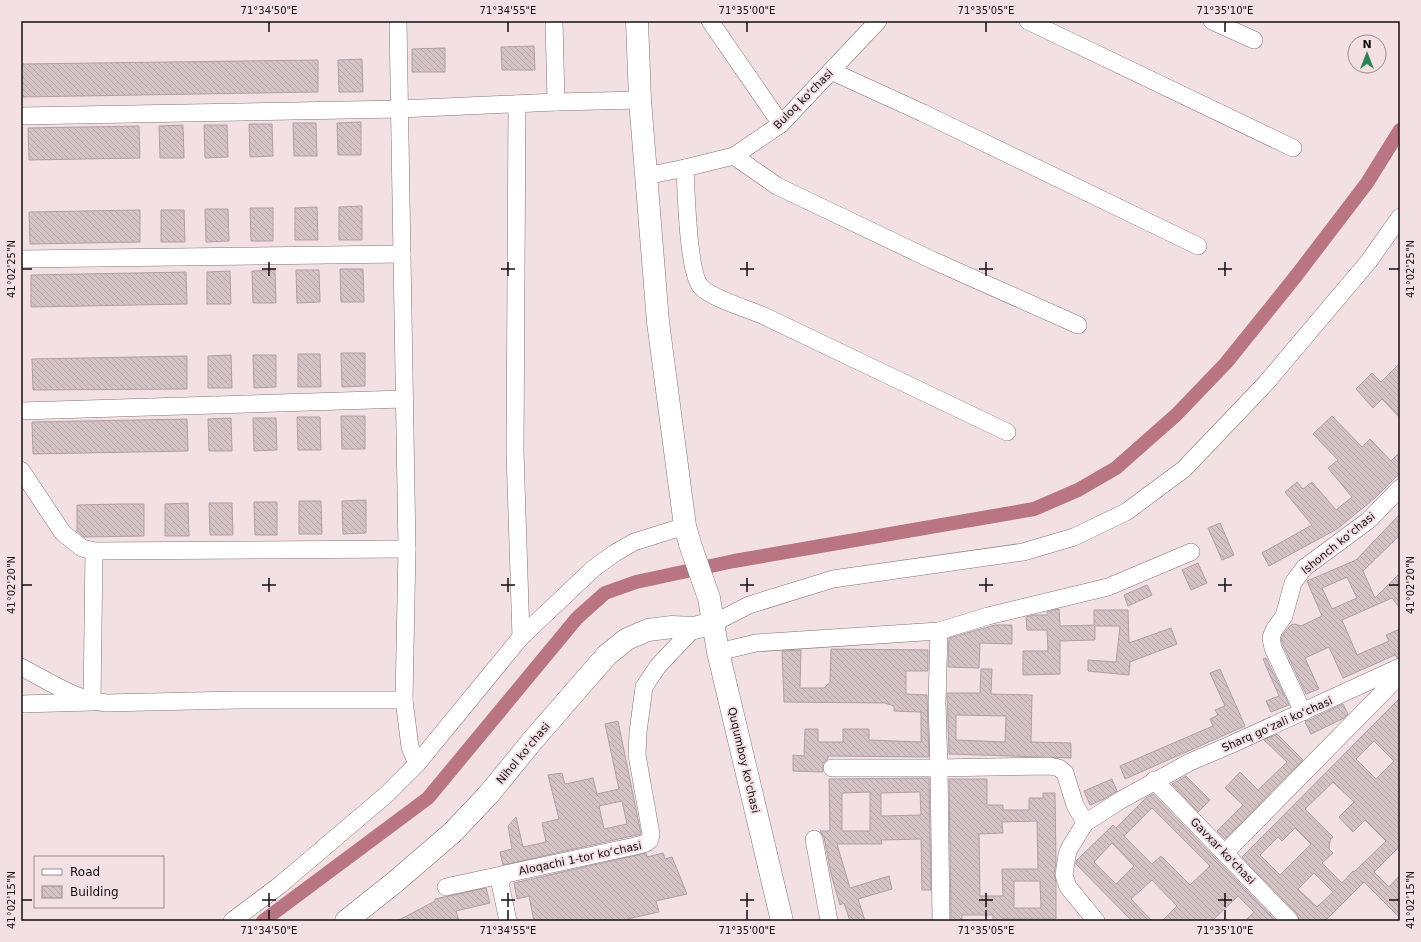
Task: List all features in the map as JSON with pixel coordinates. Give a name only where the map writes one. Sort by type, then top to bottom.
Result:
[{"type":"main road","name":"Ququmboy ko'chasi","points":[[637,21],[640,100],[658,322],[688,535],[708,598],[704,625],[718,652],[782,921]]},
{"type":"main road","name":"Nihol koʻchasi","points":[[346,921],[395,882],[452,833],[489,794],[533,740],[607,656],[627,639],[648,630],[704,625]]},
{"type":"street","points":[[398,21],[407,549],[404,700],[410,747],[417,764]]},
{"type":"street","points":[[554,21],[556,102]]},
{"type":"street","points":[[710,21],[781,124]]},
{"type":"street","name":"Buloq ko'chasi","points":[[646,176],[734,156],[781,124],[878,21]]},
{"type":"street","points":[[1028,21],[1293,148]]},
{"type":"street","points":[[1212,21],[1254,40]]},
{"type":"street","points":[[831,71],[923,113],[1198,246]]},
{"type":"street","points":[[21,116],[400,109],[640,100]]},
{"type":"street","points":[[517,104],[515,452],[521,637]]},
{"type":"street","points":[[734,156],[777,186],[932,260],[1078,325]]},
{"type":"street","points":[[685,168],[691,250],[696,278],[701,287],[711,294],[758,313],[1007,432]]},
{"type":"street","points":[[704,625],[749,606],[833,579],[1023,552],[1074,537],[1126,512],[1184,469],[1266,383],[1369,261],[1400,217]]},
{"type":"street","points":[[21,260],[402,254]]},
{"type":"street","points":[[21,411],[404,399]]},
{"type":"street","points":[[21,470],[63,533],[82,548],[94,551],[407,549]]},
{"type":"street","name":"Ishonch koʻchasi","points":[[1303,712],[1273,648],[1270,638],[1284,616],[1293,582],[1304,568],[1369,520],[1400,488]]},
{"type":"street","points":[[232,921],[280,885],[387,794],[417,764],[521,637],[594,568],[614,553],[634,542],[688,535]]},
{"type":"street","points":[[92,702],[94,551]]},
{"type":"street","points":[[718,652],[756,643],[939,631],[988,616],[1108,587],[1191,552]]},
{"type":"street","name":"Aloqachi 1-tor koʻchasi","points":[[446,887],[640,845],[650,840],[651,834],[637,755],[638,732],[644,687],[658,666],[704,625]]},
{"type":"street","points":[[939,631],[936,703],[939,768],[941,921]]},
{"type":"street","points":[[21,667],[92,702]]},
{"type":"street","name":"Sharq goʻzali koʻchasi","points":[[1085,823],[1154,780],[1190,762],[1400,667]]},
{"type":"street","points":[[1225,853],[1400,675]]},
{"type":"street","points":[[21,704],[237,700],[404,700]]},
{"type":"street","points":[[832,768],[1050,766],[1058,768],[1065,773],[1073,799],[1085,823],[1069,849],[1064,875],[1068,887],[1096,921]]},
{"type":"street","name":"Gavxar ko'chasi","points":[[1154,780],[1290,921]]},
{"type":"street","points":[[814,839],[829,921]]},
{"type":"street","points":[[505,874],[500,882],[508,921]]},
{"type":"building","points":[[534,46],[535,70],[502,70],[501,47]]},
{"type":"building","points":[[445,48],[445,72],[412,72],[412,49]]},
{"type":"building","points":[[362,59],[363,92],[339,92],[338,60]]},
{"type":"building","points":[[318,60],[318,92],[21,97],[21,64]]},
{"type":"building","points":[[361,122],[361,155],[338,155],[337,123]]},
{"type":"building","points":[[293,123],[316,123],[317,156],[294,156]]},
{"type":"building","points":[[249,124],[272,124],[273,156],[250,157]]},
{"type":"building","points":[[183,125],[184,158],[160,158],[159,126]]},
{"type":"building","points":[[204,125],[227,125],[228,157],[205,158]]},
{"type":"building","points":[[139,126],[140,158],[29,160],[28,128]]},
{"type":"building","points":[[362,206],[362,240],[339,240],[339,207]]},
{"type":"building","points":[[317,207],[318,240],[295,240],[295,208]]},
{"type":"building","points":[[250,208],[273,208],[273,241],[251,241]]},
{"type":"building","points":[[205,209],[228,209],[229,241],[206,242]]},
{"type":"building","points":[[140,210],[140,242],[30,244],[29,212]]},
{"type":"building","points":[[161,210],[184,210],[185,242],[161,242]]},
{"type":"building","points":[[340,269],[363,269],[364,302],[341,302]]},
{"type":"building","points":[[275,270],[276,303],[253,303],[252,271]]},
{"type":"building","points":[[296,270],[319,270],[320,302],[297,303]]},
{"type":"building","points":[[230,271],[231,304],[207,304],[207,272]]},
{"type":"building","points":[[186,272],[187,304],[31,307],[31,275]]},
{"type":"building","points":[[341,353],[365,353],[365,386],[342,387]]},
{"type":"building","points":[[298,354],[320,354],[321,387],[298,387]]},
{"type":"building","points":[[231,355],[232,388],[208,388],[208,356]]},
{"type":"building","points":[[253,355],[276,355],[276,387],[254,388]]},
{"type":"building","points":[[187,356],[187,389],[33,390],[32,359]]},
{"type":"building","points":[[1400,363],[1400,418],[1382,399],[1373,408],[1356,389],[1372,373],[1381,382]]},
{"type":"building","points":[[341,416],[365,416],[365,449],[342,449]]},
{"type":"building","points":[[1332,416],[1362,447],[1370,439],[1391,461],[1400,452],[1400,473],[1375,498],[1337,529],[1269,566],[1262,553],[1312,525],[1285,492],[1297,482],[1303,489],[1312,482],[1336,510],[1352,497],[1328,468],[1338,460],[1313,434]]},
{"type":"building","points":[[297,417],[320,417],[321,450],[298,450]]},
{"type":"building","points":[[231,418],[232,451],[209,451],[208,419]]},
{"type":"building","points":[[253,418],[276,418],[277,450],[254,451]]},
{"type":"building","points":[[187,419],[188,451],[33,454],[32,422]]},
{"type":"building","points":[[366,500],[366,533],[343,534],[342,501]]},
{"type":"building","points":[[299,501],[321,501],[322,534],[299,534]]},
{"type":"building","points":[[254,502],[277,502],[277,535],[255,535]]},
{"type":"building","points":[[188,503],[189,536],[165,536],[165,504]]},
{"type":"building","points":[[209,503],[232,503],[233,535],[210,535]]},
{"type":"building","points":[[144,504],[144,536],[84,537],[77,531],[77,505]]},
{"type":"building","points":[[1400,514],[1400,535],[1363,571],[1375,598],[1400,573],[1400,608],[1392,598],[1342,620],[1357,655],[1389,641],[1386,635],[1400,629],[1400,657],[1397,658],[1394,653],[1395,655],[1343,678],[1329,647],[1305,658],[1319,689],[1306,694],[1281,639],[1291,625],[1294,624],[1301,626],[1322,616],[1307,581],[1356,560]],"holes":[[[1347,577],[1357,598],[1332,609],[1322,588]]]},
{"type":"building","points":[[1220,523],[1234,555],[1222,560],[1208,528]]},
{"type":"building","points":[[1198,563],[1207,583],[1191,590],[1182,570]]},
{"type":"building","points":[[1147,585],[1152,595],[1128,606],[1124,595]]},
{"type":"building","points":[[1059,609],[1060,626],[1094,625],[1094,610],[1128,610],[1129,643],[1171,628],[1177,644],[1130,662],[1129,675],[1088,671],[1088,660],[1116,662],[1120,626],[1095,626],[1095,640],[1060,641],[1060,674],[1023,675],[1023,651],[1048,651],[1047,630],[1027,630],[1026,617],[1034,615],[1047,615],[1047,612]]},
{"type":"building","points":[[995,625],[1012,625],[1012,644],[980,643],[979,668],[948,667],[949,638]]},
{"type":"building","points":[[831,649],[928,650],[928,671],[906,671],[906,694],[927,695],[929,757],[828,756],[828,759],[823,763],[823,772],[793,771],[793,755],[804,756],[805,729],[818,729],[818,742],[843,742],[843,729],[869,729],[869,740],[921,742],[921,712],[894,711],[894,706],[885,703],[784,702],[782,651],[801,650],[800,688],[824,688],[830,682]]},
{"type":"building","points":[[1266,658],[1289,705],[1271,712],[1266,701],[1279,696],[1263,659]]},
{"type":"building","points":[[981,669],[992,669],[991,694],[1032,695],[1031,742],[1071,743],[1071,758],[949,754],[947,693],[980,693]],"holes":[[[956,715],[1006,716],[1005,742],[956,740]]]},
{"type":"building","points":[[1220,669],[1245,726],[1125,779],[1120,766],[1213,726],[1210,719],[1218,715],[1215,710],[1225,706],[1210,673]]},
{"type":"building","points":[[1400,698],[1400,846],[1374,872],[1389,887],[1400,875],[1400,918],[1364,882],[1325,921],[1300,921],[1297,914],[1242,857]],"holes":[[[1374,741],[1394,761],[1376,779],[1356,759]],[[1333,782],[1354,802],[1339,817],[1353,832],[1365,820],[1386,841],[1342,883],[1322,863],[1333,853],[1329,849],[1330,840],[1333,837],[1305,809]],[[1295,828],[1311,844],[1280,875],[1260,855],[1278,837],[1282,841]],[[1314,873],[1333,892],[1317,907],[1298,889]]]},
{"type":"building","points":[[1343,704],[1348,714],[1344,718],[1311,734],[1305,722]]},
{"type":"building","points":[[618,721],[641,834],[503,865],[500,852],[512,849],[508,826],[516,817],[523,847],[546,842],[542,823],[559,819],[548,775],[562,773],[565,784],[593,778],[597,794],[619,789],[605,724]],"holes":[[[622,801],[627,824],[604,829],[599,806]]]},
{"type":"building","points":[[1277,734],[1303,760],[1225,839],[1217,831],[1243,805],[1225,788],[1240,772],[1258,790],[1287,762],[1264,740]]},
{"type":"building","points":[[1186,776],[1210,800],[1198,812],[1172,784]]},
{"type":"building","points":[[929,778],[931,890],[922,890],[921,839],[881,840],[882,844],[837,844],[850,888],[889,876],[892,889],[858,899],[865,921],[850,921],[844,903],[840,905],[831,874],[824,837],[820,831],[830,831],[829,779]],"holes":[[[870,792],[870,831],[842,831],[842,793]],[[920,792],[921,815],[881,816],[881,793]]]},
{"type":"building","points":[[949,779],[987,779],[987,805],[1003,805],[1003,810],[1029,810],[1029,798],[1043,798],[1043,793],[1055,793],[1056,863],[1054,874],[1056,882],[1056,919],[1003,919],[1003,921],[993,921],[993,915],[962,915],[962,921],[951,921]],"holes":[[[1037,821],[1038,869],[1002,869],[1003,896],[980,896],[979,834],[1003,833],[1002,822]],[[1014,881],[1040,881],[1041,908],[1014,908]]]},
{"type":"building","points":[[1112,779],[1117,791],[1090,805],[1084,791]]},
{"type":"building","points":[[1153,794],[1276,921],[1245,921],[1254,912],[1238,896],[1212,921],[1162,921],[1177,906],[1152,880],[1131,899],[1152,921],[1132,921],[1076,864],[1076,861],[1113,825],[1116,828],[1146,798]],"holes":[[[1152,808],[1210,866],[1190,885],[1161,856],[1152,864],[1124,836]],[[1112,843],[1134,866],[1116,884],[1094,862]]]},
{"type":"building","points":[[646,853],[647,857],[663,853],[665,859],[672,857],[687,894],[656,901],[659,912],[627,919],[628,921],[534,921],[529,896],[517,899],[514,883]]},
{"type":"building","points":[[486,888],[490,903],[456,911],[459,921],[397,921],[435,901],[435,899]]},
{"type":"waterway","points":[[263,921],[428,798],[577,618],[605,593],[636,582],[734,561],[1034,509],[1078,490],[1116,468],[1176,415],[1226,363],[1296,276],[1367,183],[1400,130]]}]
